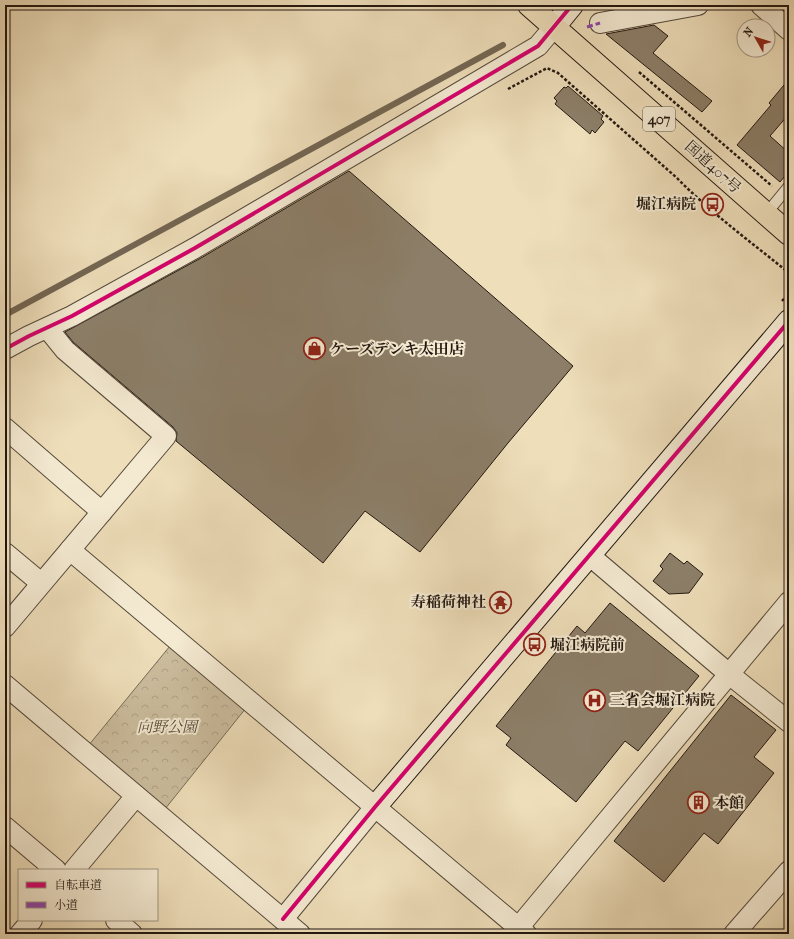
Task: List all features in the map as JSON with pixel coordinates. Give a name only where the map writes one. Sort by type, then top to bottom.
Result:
[{"type":"highway","name":"国道407号","points":[[529,5],[789,234]]},
{"type":"street","points":[[5,349],[48,328],[195,248],[538,46],[572,5]]},
{"type":"street","points":[[600,23],[698,5]]},
{"type":"street","points":[[761,5],[789,30]]},
{"type":"street","points":[[283,920],[375,807],[789,321]]},
{"type":"street","points":[[5,627],[166,436],[65,350],[48,328]]},
{"type":"street","points":[[5,428],[102,512]]},
{"type":"street","points":[[70,550],[522,931],[729,674],[789,602]]},
{"type":"street","points":[[5,553],[42,583]]},
{"type":"street","points":[[589,556],[729,674],[789,722]]},
{"type":"street","points":[[5,685],[300,934]]},
{"type":"street","points":[[75,869],[136,796]]},
{"type":"street","points":[[5,827],[55,869]]},
{"type":"street","points":[[734,934],[789,871]]},
{"type":"street","points":[[20,934],[31,921]]},
{"type":"street","points":[[117,921],[132,934]]},
{"type":"lane","points":[[766,214],[789,186]]},
{"type":"path","points":[[634,67],[776,189]]},
{"type":"path","points":[[508,89],[547,68],[558,73],[697,197],[789,272]]},
{"type":"green space","name":"向野公園","points":[[170,646],[246,708],[165,809],[88,746]]},
{"type":"building","points":[[654,25],[668,36],[653,53],[712,101],[702,112],[606,34]]},
{"type":"building","points":[[789,79],[789,114],[770,136],[789,153],[789,171],[780,182],[737,145],[771,105],[769,103]]},
{"type":"building","points":[[568,86],[603,116],[601,119],[604,122],[595,133],[592,130],[590,134],[555,104],[557,101],[554,98],[564,87],[566,88]]},
{"type":"building","name":"ケーズデンキ太田店","points":[[349,171],[573,366],[508,443],[420,552],[365,511],[323,563],[176,441],[177,433],[173,427],[73,342],[65,332],[201,258]]},
{"type":"building","points":[[670,553],[684,564],[687,561],[703,574],[689,593],[669,594],[653,581],[663,569],[660,566]]},
{"type":"building","name":"三省会堀江病院","points":[[610,603],[699,676],[638,751],[625,741],[576,802],[506,745],[511,738],[496,726],[577,626],[585,633]]},
{"type":"building","name":"三省会堀江病院","points":[[731,695],[776,730],[754,757],[774,773],[718,844],[704,833],[664,882],[614,841]]},
{"type":"waterway","points":[[5,315],[503,45]]},
{"type":"marked path","points":[[587,27],[600,23]]},
{"type":"cycle path","points":[[5,349],[72,316],[195,248],[538,46],[572,5]]},
{"type":"cycle path","points":[[283,919],[375,807],[789,321]]},
{"type":"place","name":"堀江病院","points":[[712,204]]},
{"type":"place","name":"ケーズデンキ太田店","points":[[314,349]]},
{"type":"place","name":"寿稲荷神社","points":[[501,602]]},
{"type":"place","name":"堀江病院前","points":[[535,645]]},
{"type":"place","name":"三省会堀江病院","points":[[595,700]]},
{"type":"place","name":"本館","points":[[698,803]]}]
